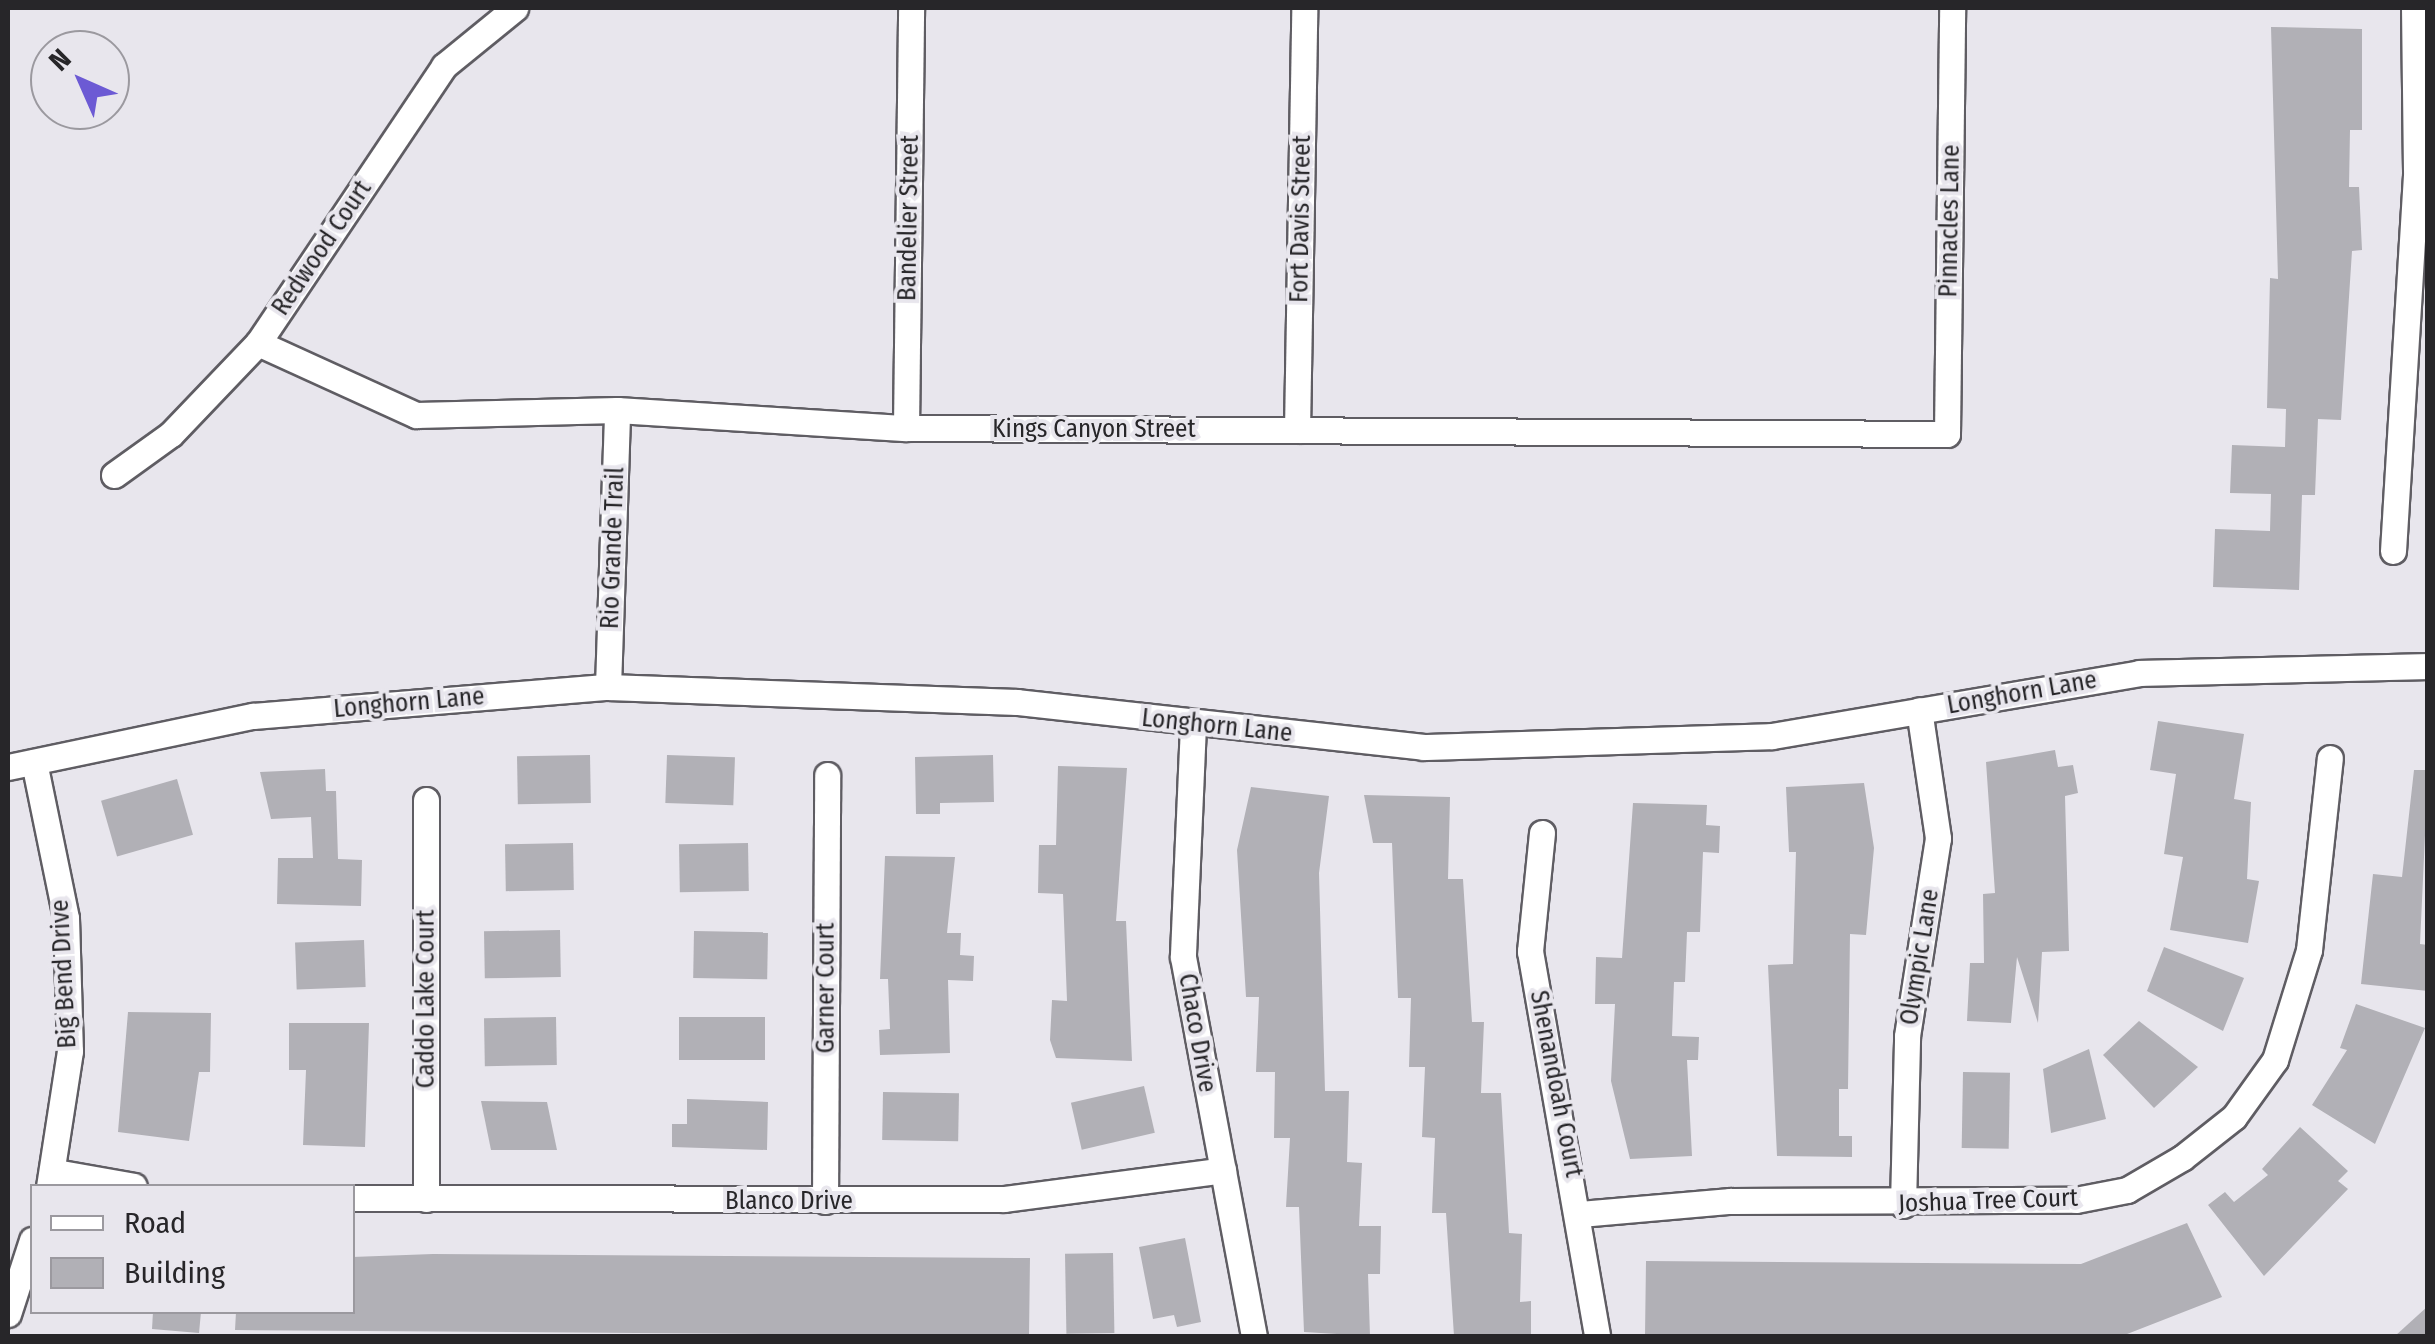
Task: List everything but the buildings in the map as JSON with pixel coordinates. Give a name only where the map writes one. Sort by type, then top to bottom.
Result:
[{"type":"street","name":"Redwood Court","points":[[114,475],[170,434],[258,342],[444,66],[515,8]]},
{"type":"street","name":"Bandelier Street","points":[[906,428],[911,8]]},
{"type":"street","name":"Fort Davis Street","points":[[1297,430],[1304,8]]},
{"type":"street","name":"Pinnacles Lane","points":[[1948,434],[1952,8]]},
{"type":"street","points":[[2393,551],[2416,170],[2414,8]]},
{"type":"street","name":"Kings Canyon Street","points":[[258,342],[416,414],[617,410],[906,428],[1948,434]]},
{"type":"street","name":"Rio Grande Trail","points":[[608,686],[617,410]]},
{"type":"street","name":"Longhorn Lane","points":[[8,768],[253,716],[608,686],[879,693],[1423,747],[1772,736],[2139,673],[2428,666]]},
{"type":"street","name":"Olympic Lane","points":[[1903,1205],[1907,1036],[1938,838],[1919,710]]},
{"type":"street","name":"Chaco Drive","points":[[1193,725],[1182,943],[1254,1336]]},
{"type":"street","name":"Joshua Tree Court","points":[[1580,1214],[1730,1201],[2026,1204],[2127,1190],[2234,1117],[2275,1060],[2295,1004],[2330,758]]},
{"type":"street","name":"Big Bend Drive","points":[[34,762],[66,918],[70,1052],[52,1179]]},
{"type":"street","name":"Garner Court","points":[[826,1201],[827,775]]},
{"type":"street","name":"Caddo Lake Court","points":[[426,800],[426,1199]]},
{"type":"street","name":"Shenandoah Court","points":[[1542,833],[1530,952],[1580,1214],[1597,1336]]},
{"type":"street","name":"Blanco Drive","points":[[355,1198],[826,1201],[1039,1197],[1223,1170]]},
{"type":"street","points":[[52,1179],[111,1184]]},
{"type":"street","points":[[8,1314],[30,1246]]}]
